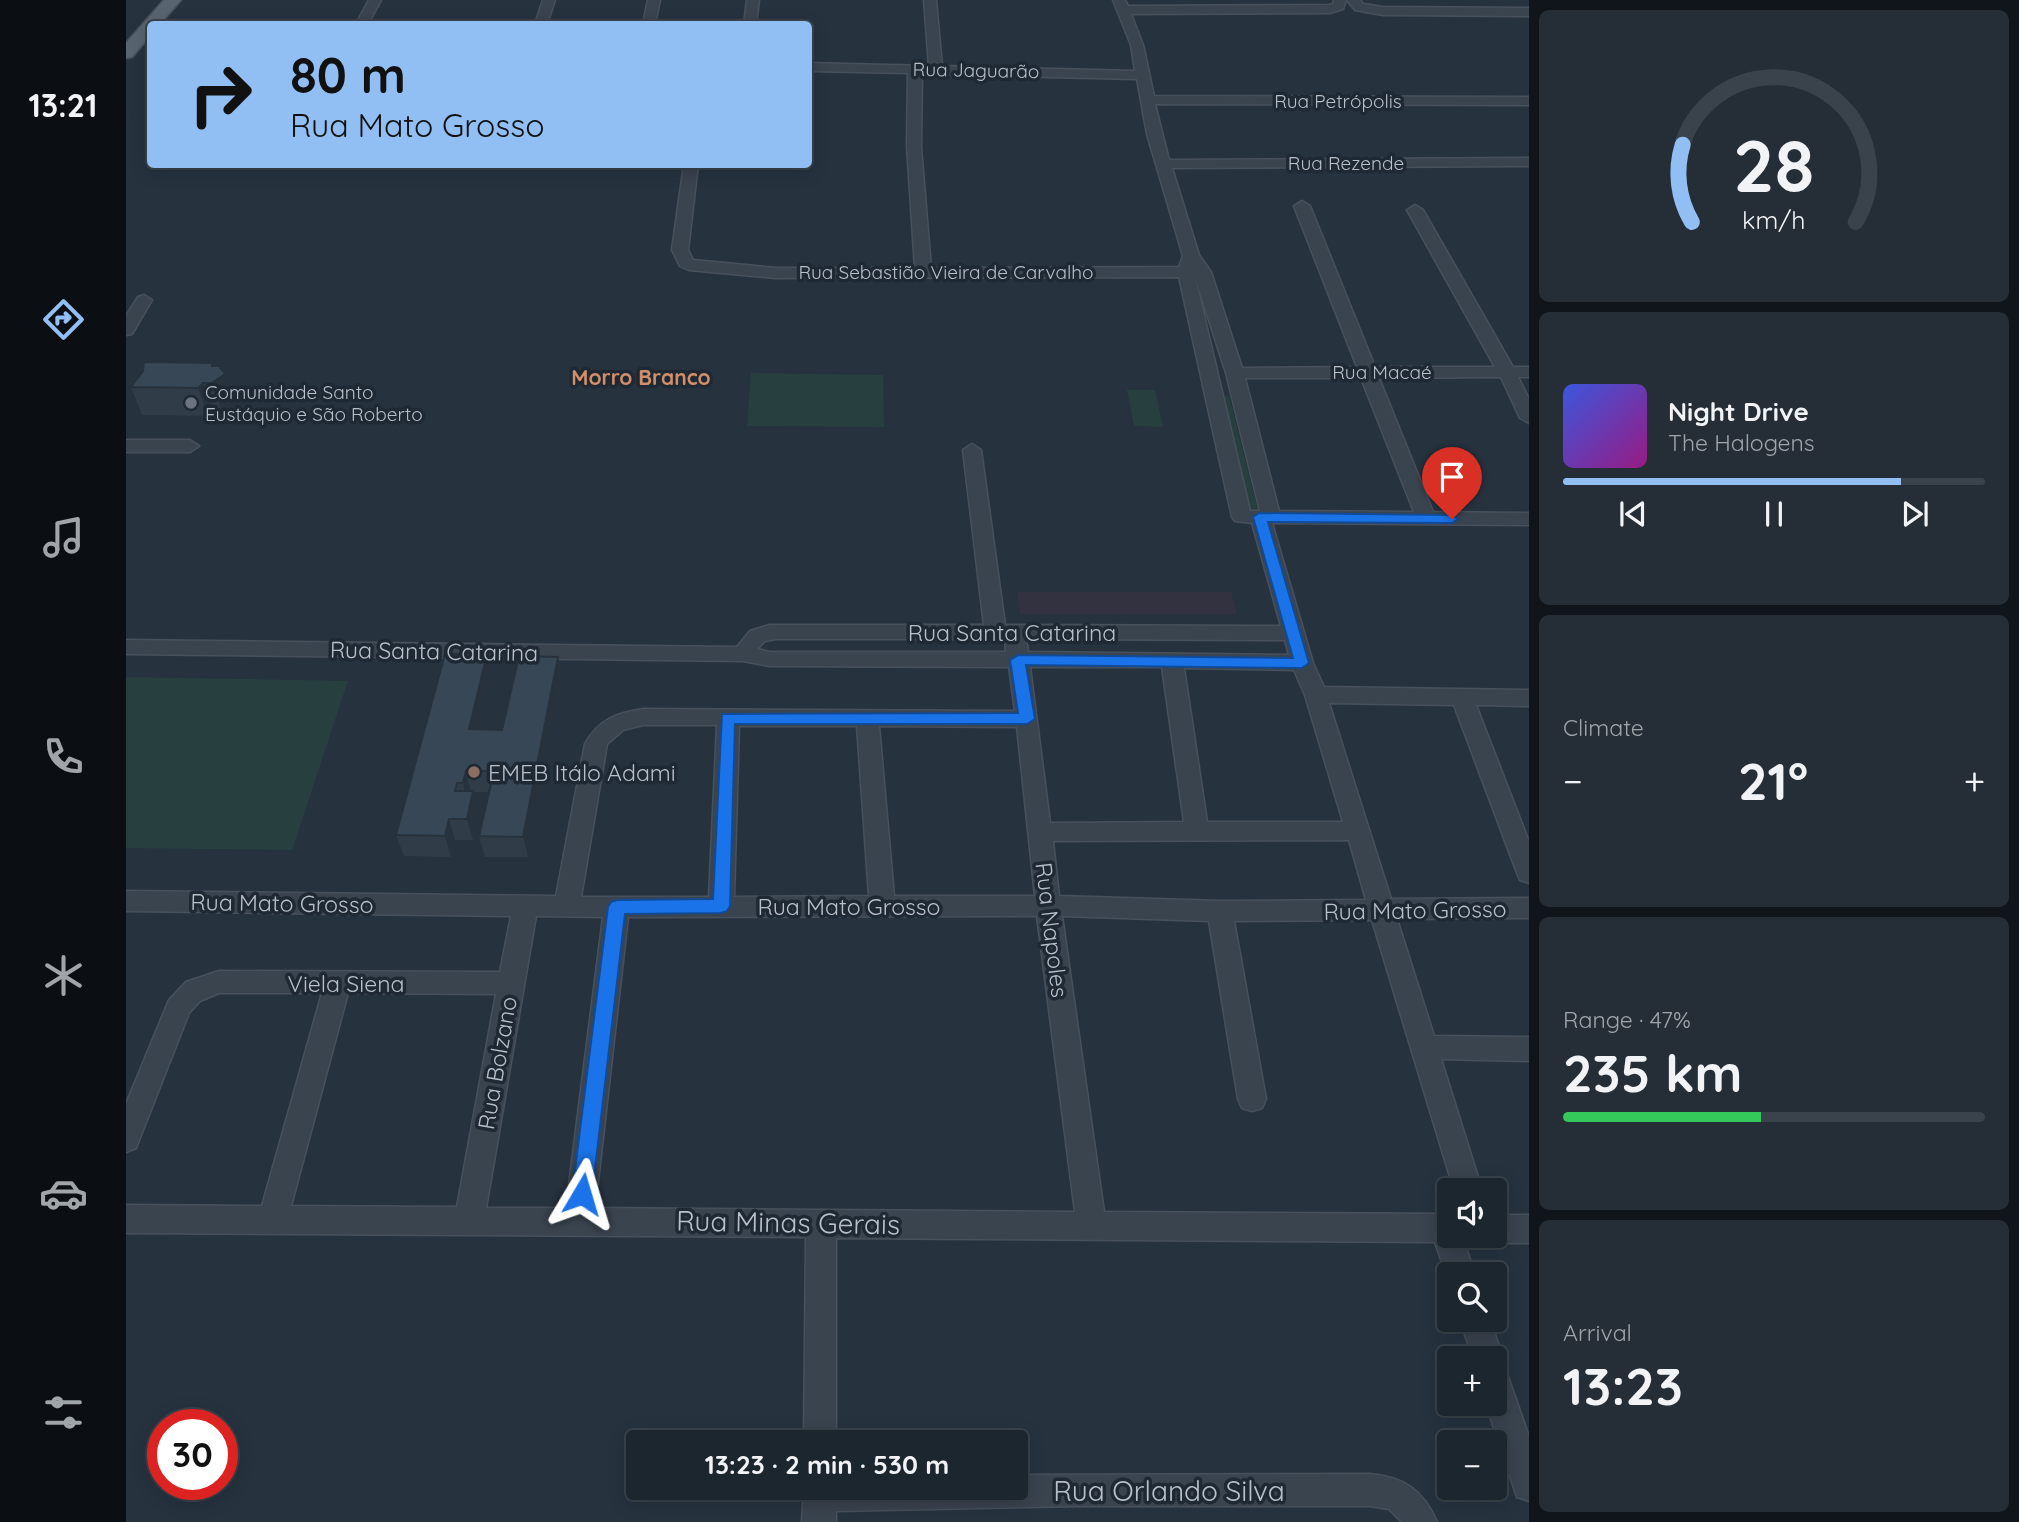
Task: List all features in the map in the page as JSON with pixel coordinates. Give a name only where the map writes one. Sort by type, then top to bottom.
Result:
[{"type":"main road","points":[[155,21],[173,0]]},
{"type":"main road","points":[[126,53],[147,29]]},
{"type":"street","points":[[364,21],[375,0]]},
{"type":"street","points":[[542,21],[549,0]]},
{"type":"street","points":[[650,21],[654,0]]},
{"type":"street","points":[[750,21],[753,0]]},
{"type":"street","points":[[930,0],[936,68]]},
{"type":"street","points":[[1258,517],[1237,381],[1194,266],[1163,164],[1137,45],[1121,5],[1330,9],[1339,6],[1340,0]]},
{"type":"street","points":[[1353,0],[1359,8],[1383,11],[1529,12]]},
{"type":"street","name":"Rua Jaguarão","points":[[812,67],[1144,75]]},
{"type":"street","points":[[915,68],[914,146],[923,272]]},
{"type":"street","name":"Rua Petrópolis","points":[[1148,100],[1529,101]]},
{"type":"street","name":"Rua Rezende","points":[[1163,164],[1529,162]]},
{"type":"street","points":[[690,168],[680,239],[682,258],[690,265]]},
{"type":"street","points":[[1302,206],[1426,519]]},
{"type":"street","points":[[1415,210],[1507,372],[1529,418]]},
{"type":"street","name":"Rua Sebastião Vieira de Carvalho","points":[[690,265],[726,271],[923,272],[1194,266]]},
{"type":"street","points":[[1194,266],[1213,389],[1258,517],[1302,663],[1316,695],[1464,1178]]},
{"type":"street","points":[[126,330],[144,300]]},
{"type":"street","name":"Rua Macaé","points":[[1213,389],[1237,381],[1368,372],[1529,372]]},
{"type":"street","points":[[126,446],[190,446]]},
{"type":"street","name":"Rua Napoles","points":[[972,450],[1004,632],[1018,660],[1048,906],[1093,1227]]},
{"type":"street","points":[[1258,517],[1529,519]]},
{"type":"street","name":"Rua Santa Catarina","points":[[743,654],[750,640],[769,632],[1293,634]]},
{"type":"street","name":"Rua Santa Catarina","points":[[126,647],[743,654],[770,659],[1302,663]]},
{"type":"street","points":[[1172,660],[1197,832]]},
{"type":"street","points":[[1316,695],[1529,698]]},
{"type":"street","points":[[1462,697],[1529,873]]},
{"type":"street","points":[[567,905],[592,760],[600,734],[618,722],[643,717],[1027,719]]},
{"type":"street","points":[[721,906],[728,718]]},
{"type":"street","points":[[867,718],[881,905]]},
{"type":"street","points":[[1040,832],[1358,831]]},
{"type":"street","name":"Rua Mato Grosso","points":[[126,901],[617,907],[1048,906],[1220,911],[1529,908]]},
{"type":"street","name":"Rua Bolzano","points":[[469,1220],[525,906]]},
{"type":"street","points":[[579,1220],[617,907]]},
{"type":"street","points":[[1220,911],[1252,1099]]},
{"type":"street","name":"Viela Siena","points":[[126,1139],[162,1042],[185,997],[198,988],[219,982],[510,984]]},
{"type":"street","points":[[273,1218],[338,982]]},
{"type":"street","points":[[1423,1047],[1529,1049]]},
{"type":"street","name":"Rua Minas Gerais","points":[[126,1219],[579,1220],[1093,1227],[1437,1228]]},
{"type":"street","points":[[820,1430],[821,1222]]},
{"type":"street","points":[[1507,1228],[1529,1229]]},
{"type":"street","points":[[1506,1416],[1529,1485]]},
{"type":"street","name":"Rua Orlando Silva","points":[[820,1501],[1077,1490],[1370,1490],[1397,1493],[1407,1499],[1420,1522]]},
{"type":"shaded area","points":[[1017,592],[1231,592],[1237,614],[1020,614]]},
{"type":"green space","points":[[751,373],[883,375],[884,427],[747,426]]},
{"type":"green space","points":[[1127,390],[1155,390],[1163,427],[1134,426]]},
{"type":"green space","points":[[1221,396],[1229,396],[1258,511],[1249,510]]},
{"type":"green space","points":[[126,677],[348,681],[292,850],[126,848]]},
{"type":"building","points":[[144,362],[212,363],[212,366],[219,366],[225,374],[212,383],[203,383],[198,388],[131,387],[143,371]]},
{"type":"building","points":[[445,654],[487,654],[469,729],[502,730],[519,656],[558,657],[523,837],[479,836],[494,771],[466,771],[463,783],[457,783],[455,791],[473,791],[467,819],[449,819],[445,836],[396,835]]},
{"type":"place","name":"Comunidade Santo Eustáquio e São Roberto","points":[[191,403]]},
{"type":"place","name":"EMEB Itálo Adami","points":[[474,772]]},
{"type":"district","name":"Morro Branco","points":[[641,377]]},
{"type":"route","points":[[582,1194],[617,907],[721,906],[728,718],[1027,719],[1018,660],[1302,663],[1259,517],[1452,519]]}]
